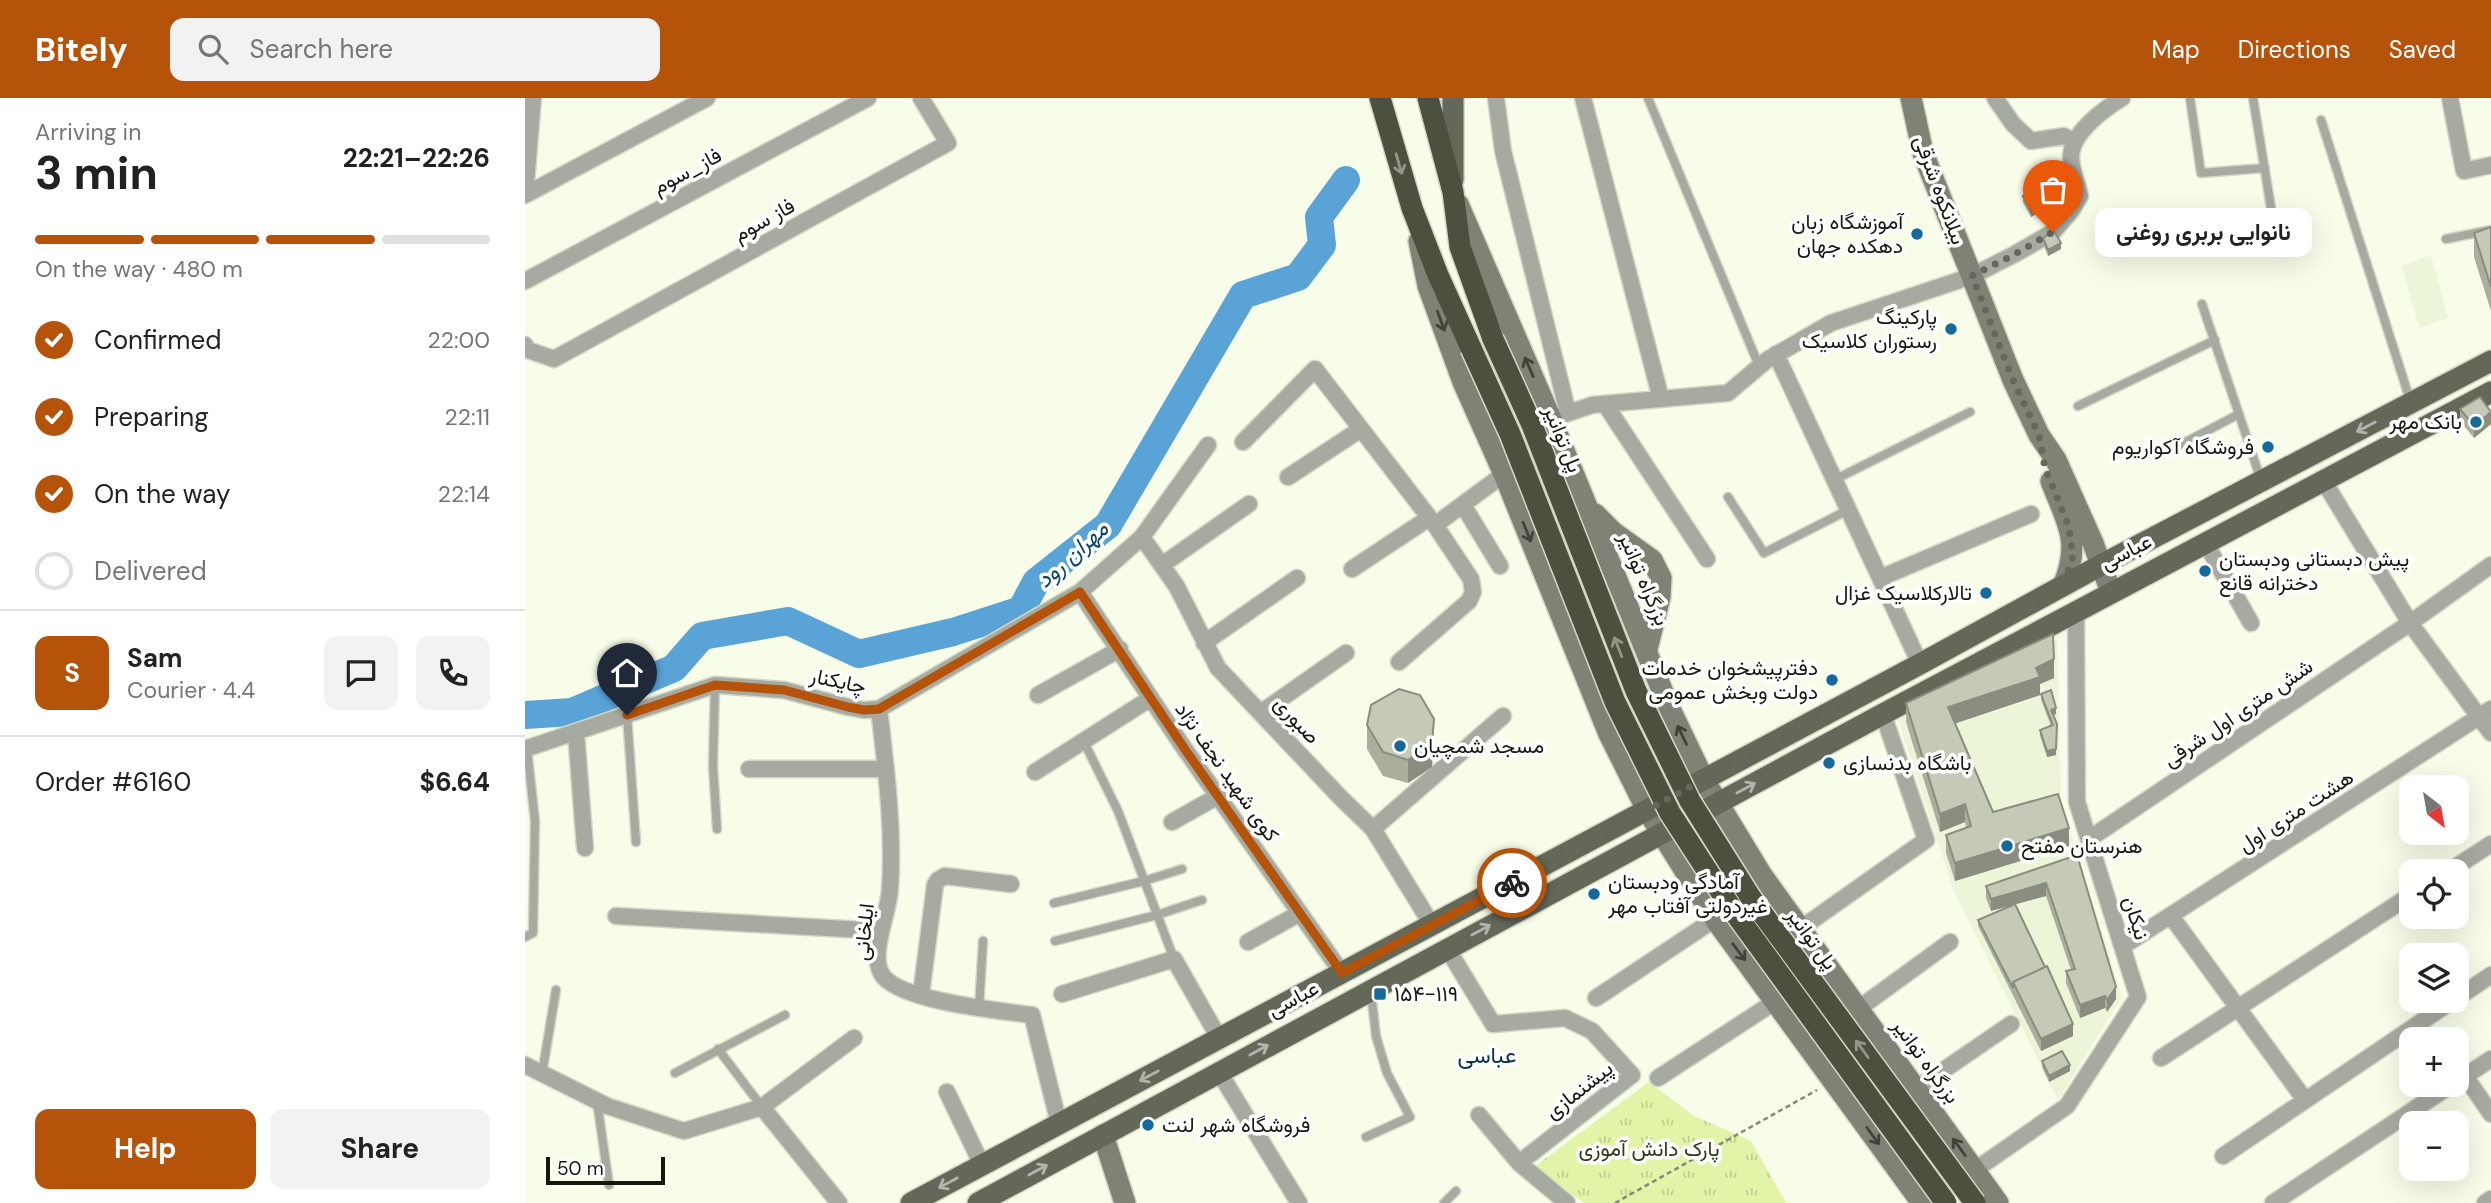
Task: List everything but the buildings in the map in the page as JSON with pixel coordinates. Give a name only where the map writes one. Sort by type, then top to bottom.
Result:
[{"type":"highway","points":[[1380,98],[1412,208],[1438,275],[1510,434],[1615,702],[1670,813],[1732,909],[1946,1203]]},
{"type":"highway","name":"بزرگراه توانیر","points":[[1428,98],[1453,192],[1460,247],[1493,339]]},
{"type":"highway","name":"پل توانیر","points":[[1493,339],[1532,425],[1636,691],[1691,801],[1751,898],[1975,1203]]},
{"type":"main road","points":[[1453,98],[1453,192]]},
{"type":"main road","name":"عباسى","points":[[911,1203],[2101,565],[2491,361]]},
{"type":"main road","name":"عباسى","points":[[978,1203],[2075,611],[2491,392]]},
{"type":"main road","points":[[1189,1054],[1212,1076]]},
{"type":"street","points":[[525,195],[706,98]]},
{"type":"street","name":"فاز_سوم","points":[[525,281],[868,98]]},
{"type":"street","name":"فاز سوم","points":[[525,345],[528,350],[554,359],[948,143],[921,98]]},
{"type":"street","points":[[1496,98],[1503,151],[1560,416],[1593,405],[1728,393],[1776,354],[1831,323],[1972,276],[2015,254],[2053,232],[2071,211],[2080,196],[2071,157],[2074,142],[2101,111],[2122,98]]},
{"type":"street","points":[[1583,98],[1661,399]]},
{"type":"street","name":"بیلانکوه شرقی","points":[[1911,98],[1923,153],[2013,380],[2039,435],[2056,460],[2093,543],[2111,592]]},
{"type":"street","points":[[1995,98],[2013,124],[2031,141],[2064,136],[2074,142]]},
{"type":"street","points":[[2450,98],[2463,171],[2491,165]]},
{"type":"street","points":[[525,195],[535,99]]},
{"type":"street","name":"بزرگراه توانیر","points":[[1453,192],[1560,416],[1588,508],[1669,707],[1704,780],[1761,874],[1998,1203]]},
{"type":"street","points":[[1412,208],[1428,286],[1463,382],[1504,474],[1609,734],[1647,810],[1711,913],[1922,1203]]},
{"type":"street","points":[[1776,354],[1920,664]]},
{"type":"street","points":[[1244,442],[1315,369],[1432,521],[1471,579],[1473,592],[1469,601],[1399,662]]},
{"type":"street","points":[[1605,404],[1707,559]]},
{"type":"street","points":[[1288,477],[1361,429]]},
{"type":"street","name":"بیلانکوه شرقی","points":[[2039,435],[2045,468],[2069,527],[2073,544],[2072,566],[2063,586]]},
{"type":"street","name":"چایکنار","points":[[526,748],[715,685],[784,690],[848,707],[879,709],[1080,592],[1142,537],[1208,445]]},
{"type":"street","points":[[1352,569],[1463,505],[1504,474]]},
{"type":"street","points":[[2323,480],[2410,623],[2485,713],[2491,733]]},
{"type":"street","points":[[1161,565],[1249,504]]},
{"type":"street","points":[[1463,505],[1500,566]]},
{"type":"street","points":[[1588,508],[1613,532],[1652,560],[1661,578],[1660,597],[1647,649]]},
{"type":"street","points":[[1880,578],[2031,514]]},
{"type":"street","name":"صبوری","points":[[1142,537],[1177,587],[1219,668],[1373,829],[1432,925]]},
{"type":"street","points":[[2205,542],[2251,623]]},
{"type":"street","name":"شش متری اول شرقی","points":[[2089,839],[2410,623],[2491,565]]},
{"type":"street","points":[[1205,643],[1297,578]]},
{"type":"street","name":"کوی شهید نجف نژاد","points":[[1080,592],[1342,973]]},
{"type":"street","name":"نیکان","points":[[1976,1170],[2067,1106],[2138,997],[2077,802],[2075,611]]},
{"type":"street","points":[[1038,695],[1120,649]]},
{"type":"street","points":[[1262,712],[1346,653]]},
{"type":"street","points":[[1035,772],[1151,698]]},
{"type":"street","points":[[1609,734],[1625,737],[1644,733],[1660,721],[1669,707]]},
{"type":"street","name":"ایلخانی","points":[[879,709],[886,769],[890,891],[881,931],[878,961],[881,974],[890,983],[921,995],[979,1009],[1032,1015],[1059,1124]]},
{"type":"street","name":"هشت متری اول","points":[[2123,946],[2485,713]]},
{"type":"street","points":[[1800,929],[1926,839],[1883,714]]},
{"type":"street","points":[[1373,829],[1503,716]]},
{"type":"street","points":[[576,732],[585,848]]},
{"type":"street","points":[[749,769],[886,769]]},
{"type":"street","points":[[1172,822],[1218,796]]},
{"type":"street","points":[[2468,859],[2491,844]]},
{"type":"street","points":[[1596,998],[1711,913],[1714,890],[1727,878],[1744,872],[1761,874]]},
{"type":"street","points":[[921,995],[935,885],[939,880],[945,876],[1011,884]]},
{"type":"street","points":[[2161,1058],[2399,903]]},
{"type":"street","points":[[1248,942],[1300,913]]},
{"type":"street","points":[[616,916],[881,931]]},
{"type":"street","points":[[2171,916],[2305,1100]]},
{"type":"street","points":[[1858,1009],[1951,942]]},
{"type":"street","name":"پیشنمازی","points":[[1447,948],[1493,1024],[1565,1018],[1592,1031],[1632,1075],[1519,1163]]},
{"type":"street","points":[[1062,994],[1174,959],[1219,1038]]},
{"type":"street","points":[[2469,990],[2491,975]]},
{"type":"street","points":[[1657,1078],[1776,1001]]},
{"type":"street","points":[[2223,1156],[2434,1013]]},
{"type":"street","points":[[1916,1089],[2011,1024]]},
{"type":"street","points":[[525,1065],[597,1101],[684,1132],[762,1107],[854,1038]]},
{"type":"street","points":[[2469,1073],[2491,1059]]},
{"type":"street","points":[[1212,1076],[1299,1203]]},
{"type":"street","points":[[2469,1088],[2491,1114]]},
{"type":"street","points":[[947,1092],[982,1165]]},
{"type":"street","points":[[2273,1203],[2292,1198],[2434,1097]]},
{"type":"street","points":[[762,1107],[839,1203]]},
{"type":"street","points":[[1479,1115],[1519,1163],[1567,1203]]},
{"type":"street","points":[[1103,1135],[1125,1203]]},
{"type":"street","points":[[2485,1203],[2491,1199]]},
{"type":"lane","points":[[1648,98],[1759,366]]},
{"type":"lane","points":[[2190,98],[2201,173],[2265,169]]},
{"type":"lane","points":[[2253,98],[2272,214]]},
{"type":"lane","points":[[2321,120],[2411,403]]},
{"type":"lane","points":[[2446,239],[2491,230]]},
{"type":"lane","points":[[2202,304],[2262,483]]},
{"type":"lane","points":[[2078,407],[2215,340]]},
{"type":"lane","points":[[1834,480],[1970,412]]},
{"type":"lane","points":[[2181,445],[2239,414]]},
{"type":"lane","points":[[1728,497],[1764,553],[1848,510]]},
{"type":"lane","points":[[715,685],[713,766],[717,829]]},
{"type":"lane","points":[[627,715],[636,842]]},
{"type":"lane","points":[[1084,742],[1118,811],[1174,959]]},
{"type":"lane","points":[[525,937],[533,933],[534,908],[534,821],[526,748]]},
{"type":"lane","points":[[1054,903],[1181,869]]},
{"type":"lane","points":[[1055,941],[1157,915],[1202,900]]},
{"type":"lane","points":[[979,1009],[983,941]]},
{"type":"lane","points":[[1366,1137],[1410,1117],[1387,1073],[1376,1036],[1371,989]]},
{"type":"lane","points":[[543,1074],[557,990]]},
{"type":"lane","points":[[675,1073],[785,1015]]},
{"type":"lane","points":[[718,1049],[762,1107]]},
{"type":"lane","points":[[597,1101],[609,1185]]},
{"type":"lane","points":[[1444,1203],[1456,1191]]},
{"type":"path","points":[[1615,1203],[1834,1081]]},
{"type":"shaded area","points":[[2431,255],[2448,318],[2419,328],[2402,266]]},
{"type":"shaded area","name":"هنرستان مفتح","points":[[2057,639],[2061,803],[2122,997],[2058,1100],[1953,889],[1898,720]]},
{"type":"green space","name":"پارک دانش آموزی","points":[[1649,1082],[1694,1116],[1751,1141],[1786,1203],[1584,1203],[1534,1167]]},
{"type":"waterway","name":"مهران رود","points":[[525,715],[572,712],[674,668],[702,636],[788,621],[859,654],[953,632],[1021,610],[1036,582],[1108,525],[1243,295],[1298,277],[1322,245],[1319,217],[1346,180]]},
{"type":"way so far","points":[[1512,883],[2063,586],[2072,566],[2073,544],[2069,527],[2045,468],[2039,435],[2013,380],[1972,276],[2053,232]]},
{"type":"place","name":"نانوایی بربری روغنی","points":[[2053,232]]},
{"type":"place","name":"آموزشگاه زبان دهکده جهان","points":[[1917,234]]},
{"type":"place","name":"پارکینگ رستوران کلاسیک","points":[[1951,329]]},
{"type":"place","name":"بانک مهر","points":[[2476,422]]},
{"type":"place","name":"فروشگاه آکواریوم","points":[[2268,447]]},
{"type":"place","name":"پیش دبستانی ودبستان دخترانه قانع","points":[[2205,571]]},
{"type":"place","name":"تالارکلاسیک غزال","points":[[1986,593]]},
{"type":"place","name":"دفترپیشخوان خدمات دولت وبخش عمومی","points":[[1832,680]]},
{"type":"place","name":"مسجد شمچیان","points":[[1400,746]]},
{"type":"place","name":"باشگاه بدنسازی","points":[[1829,763]]},
{"type":"place","name":"هنرستان مفتح","points":[[2007,846]]},
{"type":"place","name":"آمادگی ودبستان غیردولتی آفتاب مهر","points":[[1594,894]]},
{"type":"place","name":"۱۵۴-۱۱۹","points":[[1380,994]]},
{"type":"place","name":"فروشگاه شهر لنت","points":[[1148,1125]]},
{"type":"district","name":"عباسی","points":[[1487,1055]]},
{"type":"route","points":[[627,715],[715,685],[784,690],[848,707],[879,709],[1080,592],[1184,748],[1342,973],[1512,883]]}]
